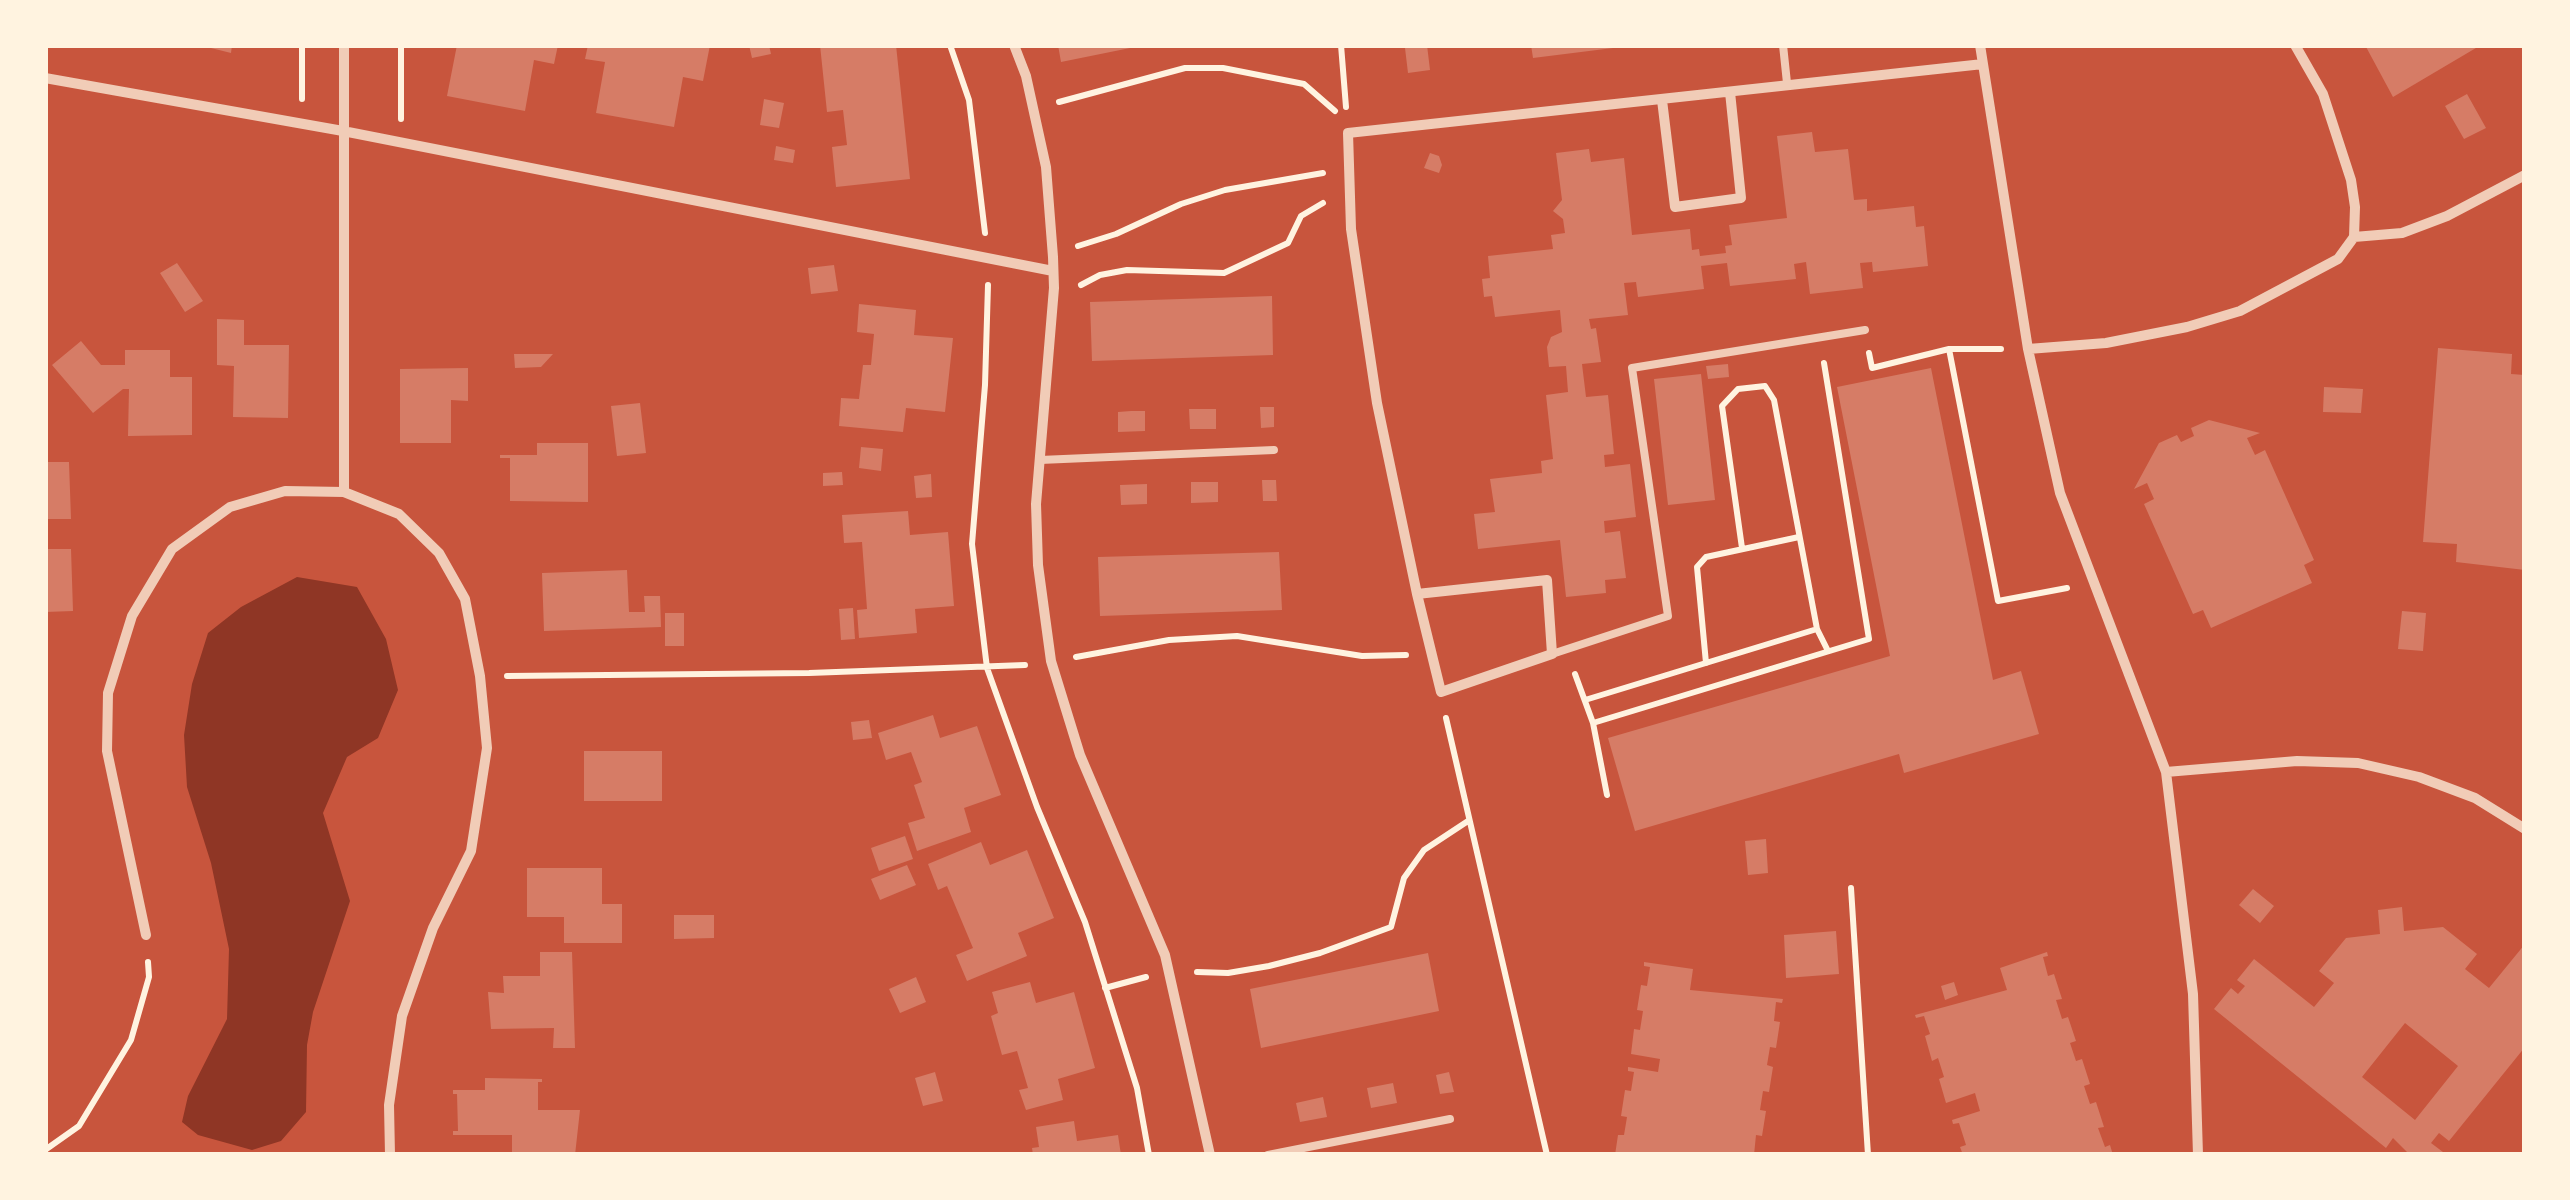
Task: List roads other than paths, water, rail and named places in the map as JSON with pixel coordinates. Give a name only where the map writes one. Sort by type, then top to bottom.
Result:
[{"type":"street","points":[[344,45],[344,492]]},
{"type":"street","points":[[1014,45],[1046,167],[1053,254],[1053,299],[1036,504],[1038,565],[1051,661],[1080,755],[1165,955],[1210,1155]]},
{"type":"street","points":[[1980,45],[2028,349],[2060,494],[2166,772],[2193,994],[2198,1155]]},
{"type":"street","points":[[2028,349],[2106,343],[2187,328],[2240,310],[2338,259],[2354,237],[2351,180],[2323,94],[2295,45]]},
{"type":"street","points":[[1417,594],[1547,580],[1552,654],[1441,692],[1417,594],[1377,403],[1351,229],[1348,133],[1983,64]]},
{"type":"street","points":[[45,78],[343,131],[1053,270]]},
{"type":"street","points":[[1662,100],[1675,207],[1741,198],[1730,92]]},
{"type":"street","points":[[2354,237],[2402,233],[2447,216],[2525,175]]},
{"type":"street","points":[[146,935],[106,751],[108,693],[132,616],[172,549],[230,508],[286,491],[344,492],[399,514],[439,553],[466,599],[480,676],[487,748],[471,852],[433,928],[402,1016],[389,1105],[390,1155]]},
{"type":"street","points":[[2166,772],[2297,761],[2358,764],[2420,776],[2475,798],[2525,829]]},
{"type":"lane","points":[[1782,45],[1787,83]]},
{"type":"lane","points":[[1552,654],[1668,616],[1632,368],[1865,330]]},
{"type":"lane","points":[[1040,460],[1274,450]]},
{"type":"lane","points":[[1268,1155],[1450,1119]]}]
